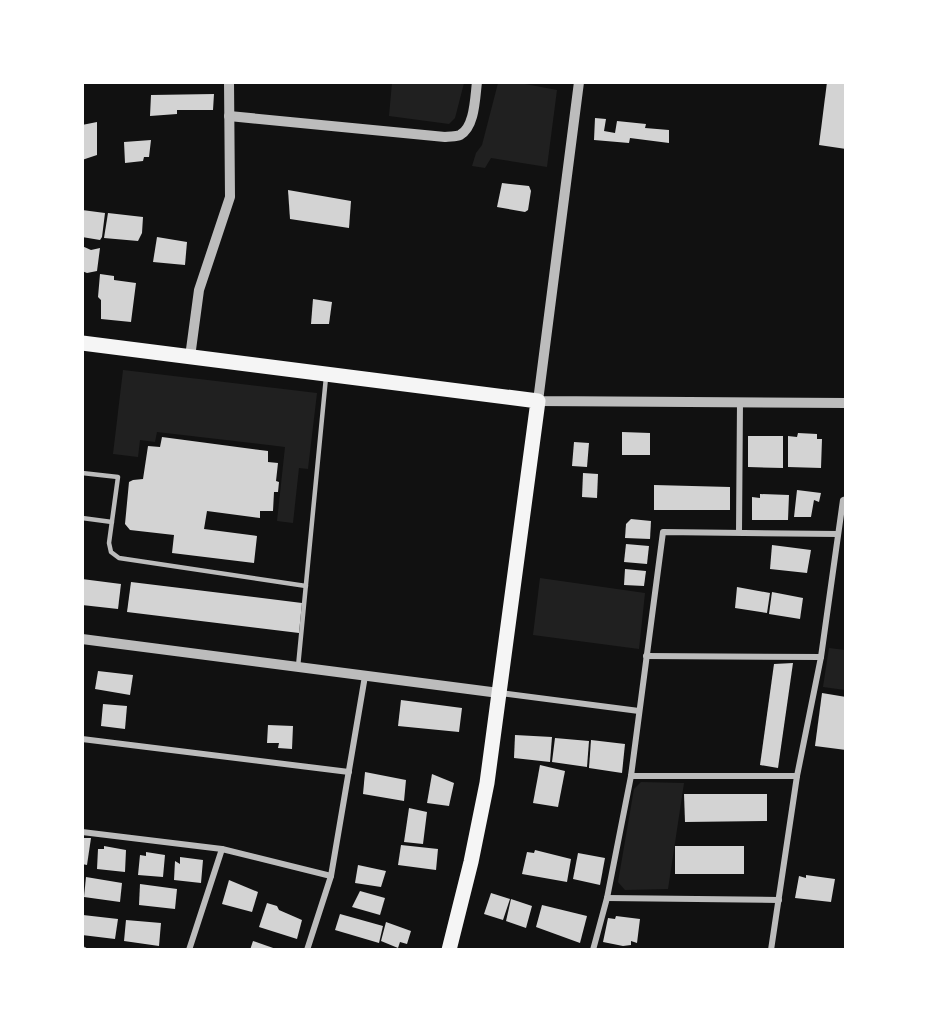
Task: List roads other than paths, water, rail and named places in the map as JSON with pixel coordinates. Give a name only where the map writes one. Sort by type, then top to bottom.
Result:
[{"type":"main road","points":[[82,342],[538,401],[500,693],[480,817],[449,950]]},
{"type":"street","points":[[190,357],[199,290],[230,197],[229,82]]},
{"type":"street","points":[[229,116],[445,137],[459,135],[467,128],[477,82]]},
{"type":"street","points":[[579,82],[538,401],[846,403]]},
{"type":"street","points":[[739,532],[740,401]]},
{"type":"street","points":[[771,950],[797,776],[821,657],[843,500],[846,500]]},
{"type":"street","points":[[593,950],[607,898],[631,776],[663,532],[838,534]]},
{"type":"street","points":[[82,639],[639,711]]},
{"type":"street","points":[[646,656],[821,657]]},
{"type":"street","points":[[307,950],[331,876],[365,676]]},
{"type":"street","points":[[82,739],[349,772]]},
{"type":"street","points":[[631,776],[797,776]]},
{"type":"street","points":[[82,832],[222,849],[331,876]]},
{"type":"street","points":[[189,950],[222,849]]},
{"type":"street","points":[[607,898],[779,900]]},
{"type":"lane","points":[[298,667],[327,375]]},
{"type":"lane","points":[[82,473],[118,477],[110,543],[111,552],[119,558],[306,586]]},
{"type":"lane","points":[[82,518],[112,522]]}]
